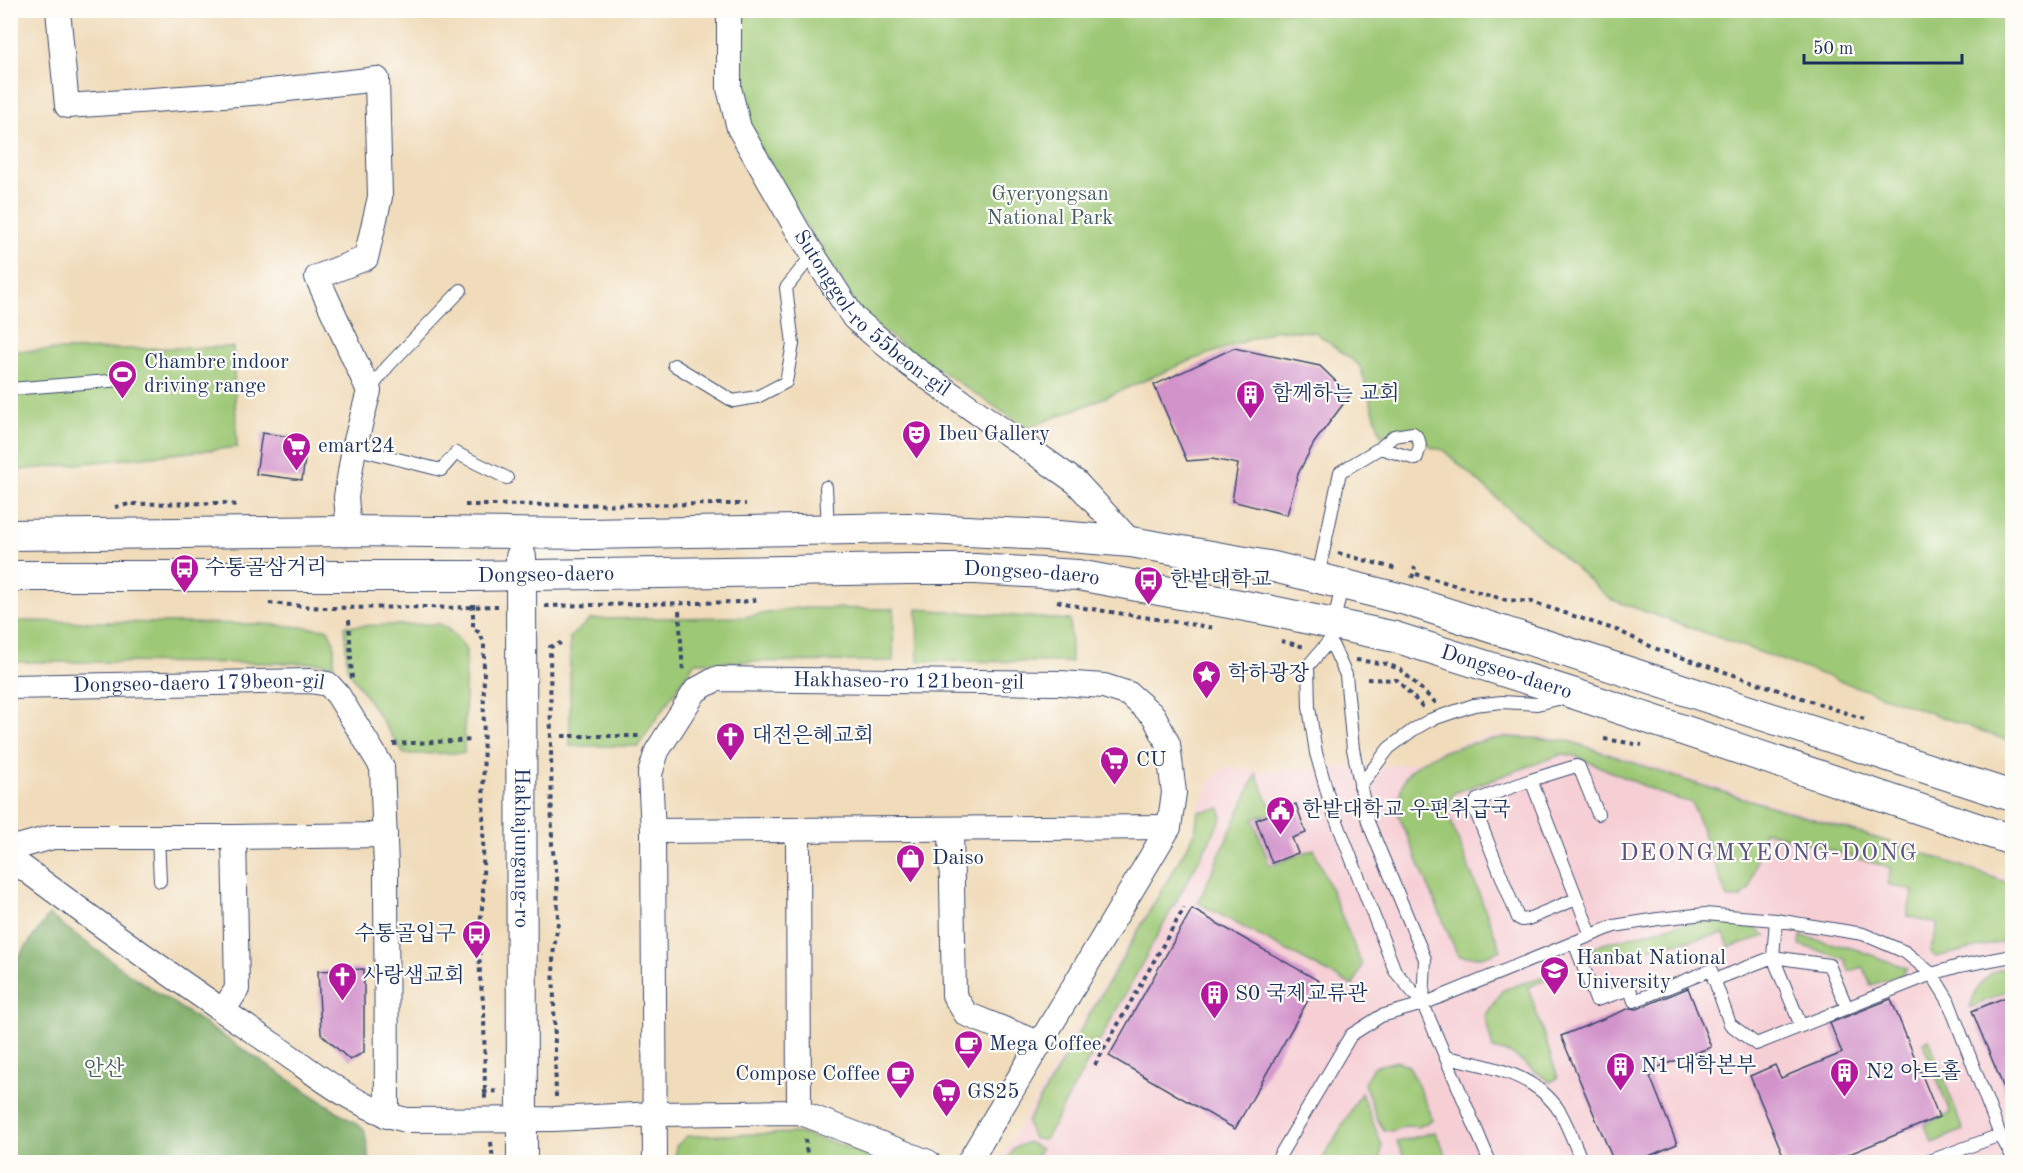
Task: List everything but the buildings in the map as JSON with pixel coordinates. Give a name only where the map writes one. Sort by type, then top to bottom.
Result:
[{"type":"street","points":[[58,10],[67,106],[252,93],[377,78],[380,196],[366,258],[317,277],[369,391],[354,448],[346,497],[349,531]]},
{"type":"street","name":"Sutonggol-ro 55beon-gil","points":[[729,10],[729,88],[739,128],[813,254],[854,318],[910,365],[1076,482],[1131,542]]},
{"type":"street","name":"Dongseo-daero","points":[[10,535],[349,531],[587,534],[918,528],[1131,542],[1274,567],[1421,605],[2013,796]]},
{"type":"street","name":"Hakhajungang-ro","points":[[521,533],[522,1162]]},
{"type":"street","name":"Dongseo-daero","points":[[10,576],[521,576],[975,569],[1078,575],[1332,632],[1410,641],[2013,840]]},
{"type":"street","name":"Hakhaseo-ro 121beon-gil","points":[[656,1162],[653,831],[650,774],[657,751],[696,690],[716,679],[1060,683],[1104,686],[1129,694],[1154,716],[1168,744],[1174,794],[1169,827],[969,1162]]},
{"type":"street","name":"Dongseo-daero 179beon-gil","points":[[10,687],[310,681],[328,684],[338,695],[382,767],[385,834],[387,1116]]},
{"type":"street","points":[[653,831],[1169,827]]},
{"type":"street","points":[[951,829],[954,995],[966,1014],[1041,1044]]},
{"type":"street","points":[[798,830],[799,1112]]},
{"type":"street","points":[[10,849],[53,837],[385,834]]},
{"type":"street","points":[[223,1011],[237,989],[234,837]]},
{"type":"street","points":[[10,858],[223,1011],[359,1102],[387,1116],[406,1120],[521,1119],[799,1112],[928,1162]]},
{"type":"lane","points":[[674,365],[733,401],[757,397],[786,382],[793,344],[786,288],[813,254]]},
{"type":"lane","points":[[369,391],[388,366],[461,290]]},
{"type":"lane","points":[[10,389],[121,380]]},
{"type":"lane","points":[[354,448],[441,470],[456,453],[507,478]]},
{"type":"lane","points":[[1380,448],[1340,472],[1330,581],[1332,632],[1346,675],[1353,749],[1368,822],[1425,959],[1423,1004]]},
{"type":"lane","points":[[826,487],[828,529]]},
{"type":"lane","points":[[1332,632],[1308,666],[1316,753],[1331,806],[1395,971],[1423,1004],[1490,1162]]},
{"type":"lane","points":[[1360,786],[1389,748],[1430,720],[1474,705],[1502,702],[1537,704],[1575,694]]},
{"type":"lane","points":[[1576,899],[1528,919],[1518,918],[1474,807],[1477,800],[1576,766],[1579,767],[1598,814]]},
{"type":"lane","points":[[1531,780],[1591,935]]},
{"type":"lane","points":[[158,837],[160,881]]},
{"type":"lane","points":[[1276,1162],[1351,1035],[1381,1016],[1423,1004],[1614,926],[1705,914],[1776,920],[1863,934],[1905,952],[1932,974],[1948,1000],[2000,1135],[2013,1156]]},
{"type":"lane","points":[[1776,920],[1773,957],[1801,1026]]},
{"type":"lane","points":[[1574,942],[1596,1000],[1630,989],[1634,1001],[1711,970],[1730,1024],[1756,1044],[1932,974],[1959,966],[2013,956]]},
{"type":"lane","points":[[1714,980],[1773,957],[1829,965],[1847,1008]]},
{"type":"lane","points":[[1446,1057],[1492,1067],[1535,1086],[1558,1109],[1582,1162]]},
{"type":"lane","points":[[1927,1162],[2000,1135]]},
{"type":"path","points":[[460,506],[573,503],[746,504]]},
{"type":"path","points":[[1340,554],[1508,600],[1532,602],[1619,631],[1654,648],[1867,720]]},
{"type":"path","points":[[589,605],[742,602],[762,598]]},
{"type":"path","points":[[1047,600],[1225,630]]},
{"type":"path","points":[[265,603],[323,608],[431,607],[447,609],[473,606],[473,628],[480,633],[484,643],[483,899],[479,945],[484,1008],[484,1092]]},
{"type":"path","points":[[679,611],[683,674]]},
{"type":"path","points":[[349,620],[352,686]]},
{"type":"path","points":[[556,1089],[553,955],[558,912],[557,877],[552,846],[550,647],[561,643]]},
{"type":"path","points":[[1397,680],[1404,660]]},
{"type":"path","points":[[1368,663],[1387,664],[1401,670],[1440,706]]},
{"type":"path","points":[[1367,680],[1397,680],[1427,712]]},
{"type":"path","points":[[562,736],[653,736]]},
{"type":"path","points":[[386,745],[474,740]]},
{"type":"path","points":[[1095,1065],[1184,908]]},
{"type":"path","points":[[805,1139],[808,1162]]},
{"type":"path","points":[[492,1150],[493,1162]]},
{"type":"shaded area","name":"Hanbat National University","points":[[1504,734],[1566,738],[2012,880],[2012,1162],[998,1162],[1194,833],[1197,811],[1211,780],[1225,767],[1262,771],[1413,764],[1443,749],[1474,739]]},
{"type":"green space","name":"Gyeryongsan National Park","points":[[719,11],[2012,11],[2012,742],[1610,599],[1443,450],[1430,447],[1416,429],[1381,436],[1360,366],[1315,332],[1276,330],[1192,360],[1027,428],[899,343],[860,312],[745,126]]},
{"type":"green space","name":"Chambre indoor driving range","points":[[233,347],[237,447],[11,471],[10,351]]},
{"type":"green space","points":[[796,608],[894,609],[893,661],[695,662],[638,746],[570,746],[570,637],[591,619],[745,617]]},
{"type":"green space","points":[[917,609],[1070,620],[1071,662],[918,661]]},
{"type":"green space","points":[[11,621],[262,624],[328,629],[334,643],[334,665],[323,663],[11,662]]},
{"type":"green space","points":[[440,624],[455,636],[466,651],[464,753],[404,754],[347,668],[345,626]]},
{"type":"green space","points":[[1505,737],[1566,740],[1697,784],[1909,848],[2012,884],[2012,940],[1936,957],[1930,952],[1938,924],[1907,916],[1913,891],[1887,884],[1891,868],[1764,831],[1750,888],[1741,898],[1727,898],[1692,803],[1665,795],[1575,756],[1563,754],[1454,793],[1446,809],[1501,950],[1482,957],[1458,956],[1397,812],[1401,791],[1404,780],[1411,770],[1435,755],[1464,745]]},
{"type":"green space","points":[[1256,774],[1273,812],[1253,819],[1270,866],[1314,849],[1362,965],[1353,986],[1198,903]]},
{"type":"green space","points":[[1220,808],[1222,818],[1045,1140],[1033,1139],[1027,1122],[1195,833],[1198,812]]},
{"type":"green space","name":"안산","points":[[49,915],[135,978],[364,1129],[370,1162],[11,1162],[11,967]]},
{"type":"green space","points":[[1720,920],[1744,924],[1766,936],[1729,947],[1724,934],[1636,950],[1604,961],[1596,959],[1593,951],[1596,946],[1676,925]]},
{"type":"green space","points":[[1801,936],[1855,949],[1907,968],[1901,975],[1871,985],[1863,967],[1849,971],[1845,959],[1800,945]]},
{"type":"green space","points":[[2012,966],[2012,989],[1970,1008],[1979,985],[1989,975]]},
{"type":"green space","points":[[1559,971],[1560,975],[1528,987],[1558,1078],[1550,1082],[1512,1054],[1493,1049],[1485,1016],[1503,990]]},
{"type":"green space","points":[[1929,1039],[1963,1130],[1932,1143],[1925,1125],[1950,1113],[1923,1042]]},
{"type":"green space","points":[[1397,1061],[1409,1066],[1432,1120],[1418,1127],[1406,1126],[1392,1131],[1384,1130],[1377,1119],[1364,1083],[1373,1067]]},
{"type":"green space","points":[[1361,1093],[1382,1145],[1380,1160],[1321,1162]]},
{"type":"green space","points":[[1435,1132],[1450,1162],[1406,1162],[1397,1142]]},
{"type":"green space","points":[[797,1133],[835,1143],[886,1162],[675,1162],[676,1146],[687,1136]]},
{"type":"green space","points":[[1028,1142],[1041,1149],[1033,1162],[1006,1162],[1014,1148]]},
{"type":"place","name":"Chambre indoor driving range","points":[[123,400]]},
{"type":"place","name":"함께하는 교회","points":[[1251,420]]},
{"type":"place","name":"Ibeu Gallery","points":[[917,460]]},
{"type":"place","name":"emart24","points":[[297,472]]},
{"type":"place","name":"수통골삼거리","points":[[184,594]]},
{"type":"place","name":"한밭대학교","points":[[1149,606]]},
{"type":"place","name":"학하광장","points":[[1207,700]]},
{"type":"place","name":"대전은혜교회","points":[[731,762]]},
{"type":"place","name":"CU","points":[[1115,786]]},
{"type":"place","name":"한밭대학교 우편취급국","points":[[1281,836]]},
{"type":"place","name":"Daiso","points":[[911,884]]},
{"type":"place","name":"수통골입구","points":[[477,960]]},
{"type":"place","name":"Hanbat National University","points":[[1555,996]]},
{"type":"place","name":"사랑샘교회","points":[[342,1002]]},
{"type":"place","name":"S0 국제교류관","points":[[1214,1020]]},
{"type":"place","name":"Mega Coffee","points":[[968,1070]]},
{"type":"place","name":"N1 대학본부","points":[[1620,1092]]},
{"type":"place","name":"N2 아트홀","points":[[1845,1098]]},
{"type":"place","name":"Compose Coffee","points":[[901,1100]]},
{"type":"place","name":"GS25","points":[[946,1118]]},
{"type":"district","name":"DEONGMYEONG-DONG","points":[[1769,854]]}]
